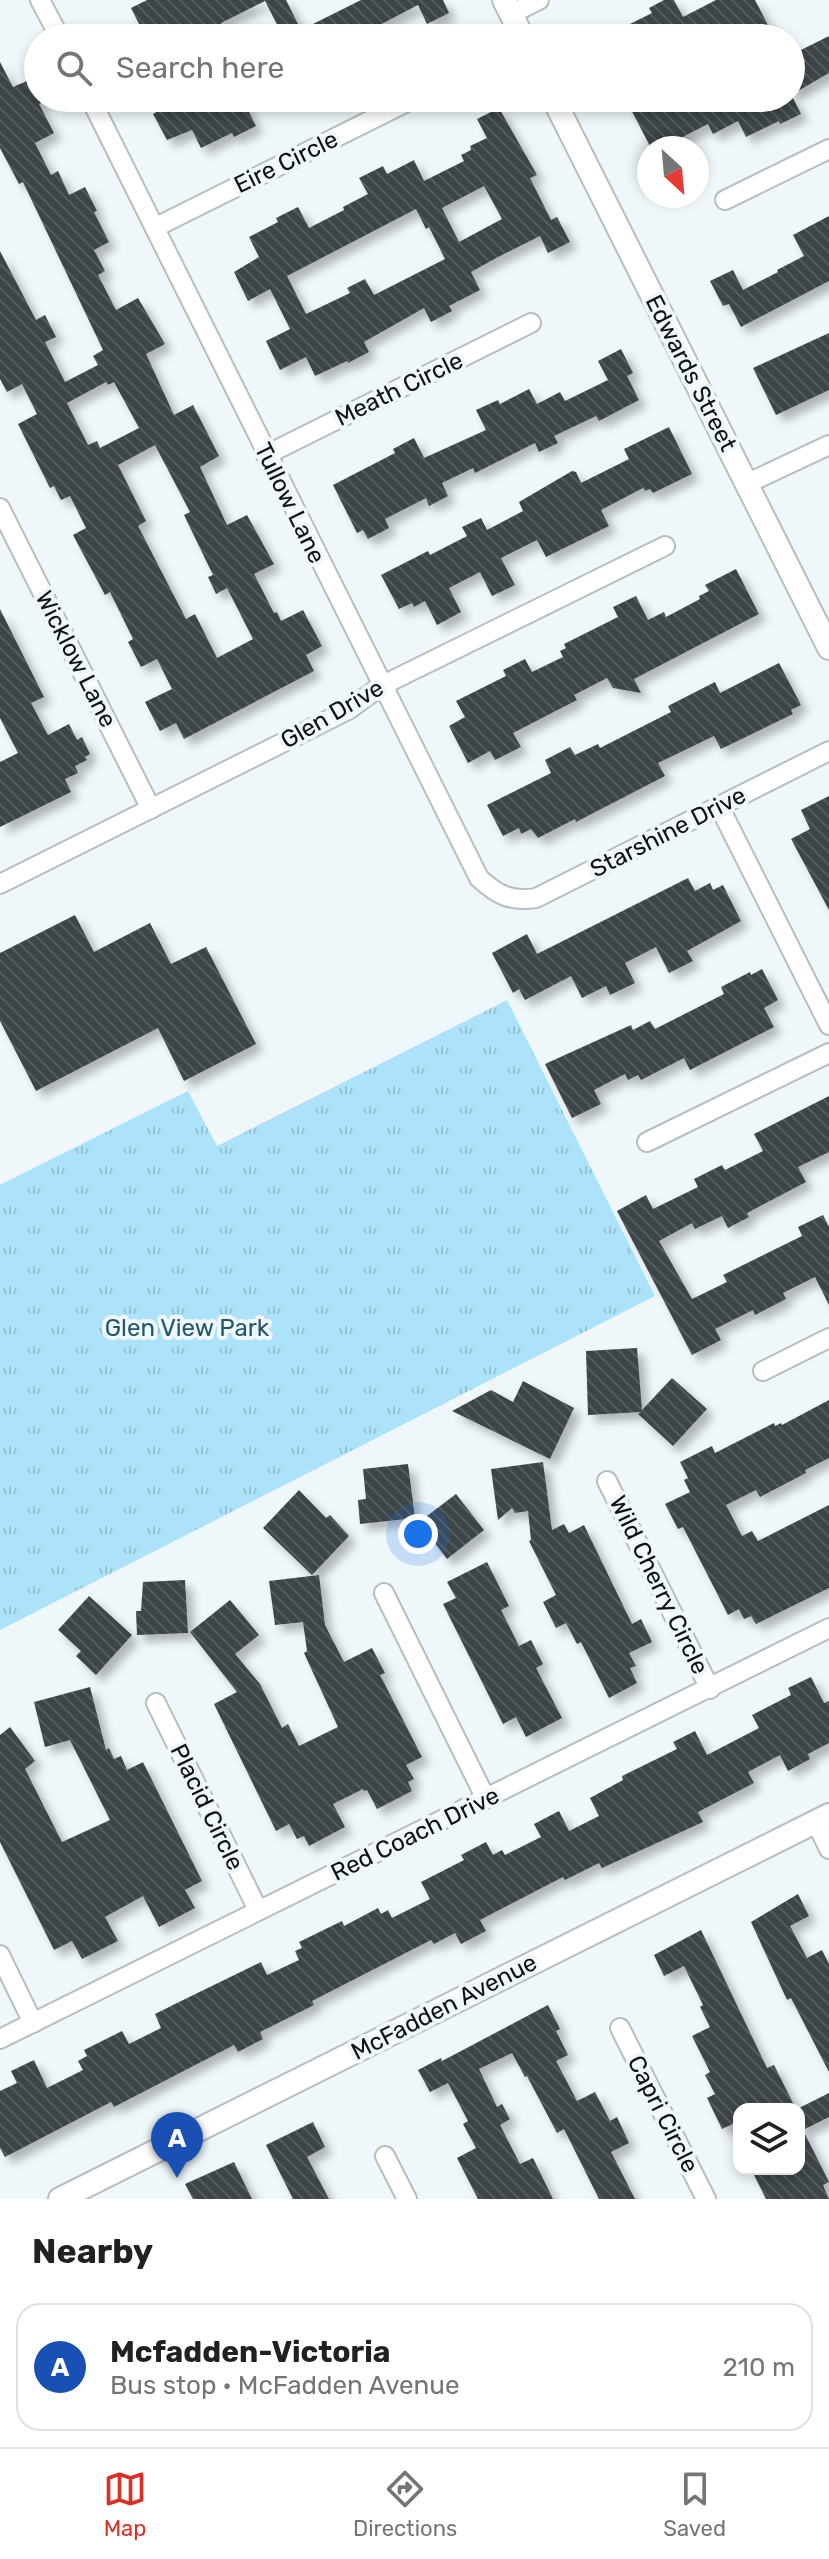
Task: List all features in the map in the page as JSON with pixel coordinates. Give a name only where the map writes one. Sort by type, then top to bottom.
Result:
[{"type":"street","points":[[40,0],[53,24]]},
{"type":"street","points":[[507,7],[539,0]]},
{"type":"street","name":"Tullow Lane","points":[[97,112],[479,878],[504,897]]},
{"type":"street","name":"Eire Circle","points":[[156,227],[387,112]]},
{"type":"street","name":"Edwards Street","points":[[560,112],[829,648]]},
{"type":"street","points":[[725,200],[829,149]]},
{"type":"street","name":"Meath Circle","points":[[266,455],[531,323]]},
{"type":"street","points":[[746,484],[829,445]]},
{"type":"street","name":"Wicklow Lane","points":[[0,508],[151,809]]},
{"type":"street","name":"Glen Drive","points":[[0,884],[348,710],[381,686],[665,546]]},
{"type":"street","name":"Starshine Drive","points":[[504,897],[519,901],[536,898],[829,751]]},
{"type":"street","points":[[719,806],[829,1025]]},
{"type":"street","points":[[647,1142],[829,1053]]},
{"type":"street","points":[[763,1371],[829,1338]]},
{"type":"street","name":"Wild Cherry Circle","points":[[607,1481],[710,1689]]},
{"type":"street","points":[[384,1593],[486,1799]]},
{"type":"street","name":"Red Coach Drive","points":[[0,2039],[829,1628]]},
{"type":"street","name":"Placid Circle","points":[[156,1703],[258,1910]]},
{"type":"street","points":[[822,1818],[829,1849]]},
{"type":"street","name":"McFadden Avenue","points":[[60,2199],[822,1818]]},
{"type":"street","points":[[0,1955],[33,2023]]},
{"type":"street","name":"Capri Circle","points":[[620,2028],[706,2199]]},
{"type":"street","points":[[385,2156],[407,2199]]},
{"type":"green space","name":"Glen View Park","points":[[507,1000],[655,1296],[0,1630],[0,1185],[188,1091],[217,1146]]},
{"type":"building","points":[[147,0],[286,0],[298,24],[277,24],[265,1],[221,24],[139,24],[131,8]]},
{"type":"building","points":[[361,0],[443,0],[449,13],[427,24],[418,5],[381,24],[313,24]]},
{"type":"building","points":[[664,0],[674,0],[683,17],[716,0],[755,0],[767,24],[630,24],[652,13],[649,8]]},
{"type":"building","points":[[829,36],[829,73],[805,87],[805,48]]},
{"type":"building","points":[[0,62],[13,87],[24,82],[24,112],[43,112],[54,133],[35,143],[51,175],[58,171],[69,195],[85,187],[97,211],[94,212],[109,242],[94,250],[105,271],[98,275],[116,310],[138,298],[165,344],[146,354],[174,415],[193,405],[219,456],[200,467],[227,525],[247,515],[274,564],[254,574],[274,613],[277,612],[281,621],[303,610],[322,646],[306,655],[314,671],[184,739],[176,723],[160,731],[145,702],[172,689],[157,659],[141,667],[128,642],[133,639],[110,592],[105,595],[73,535],[86,528],[70,496],[61,500],[54,486],[50,488],[18,424],[37,414],[22,384],[7,392],[0,379],[0,251],[36,320],[45,315],[56,337],[45,342],[65,382],[98,365],[93,356],[103,350],[23,182],[19,184],[0,148]],"holes":[[[106,382],[108,385],[114,382],[139,428],[100,448],[97,441],[88,445],[67,403]],[[155,445],[190,512],[184,515],[213,575],[208,577],[216,594],[227,588],[253,639],[217,658],[195,614],[186,619],[138,526],[146,521],[118,465]]]},
{"type":"building","points":[[249,112],[256,126],[234,137],[232,133],[201,148],[192,130],[167,140],[153,114]]},
{"type":"building","points":[[491,112],[501,112],[537,175],[530,178],[551,220],[557,217],[570,242],[548,253],[540,236],[498,257],[471,272],[480,290],[449,306],[452,311],[431,322],[424,308],[364,342],[369,352],[348,363],[315,376],[306,357],[280,370],[266,341],[290,329],[270,289],[248,301],[234,272],[259,257],[249,237],[298,207],[309,228],[344,210],[343,207],[368,194],[359,178],[383,166],[387,174],[414,160],[424,181],[464,161],[461,155],[471,150],[470,146],[487,138],[477,119]],"holes":[[[484,186],[502,219],[459,242],[442,208]],[[416,209],[426,229],[429,227],[445,259],[374,295],[365,279],[347,288],[350,293],[306,314],[287,276]]]},
{"type":"building","points":[[632,112],[801,114],[746,137],[738,121],[713,134],[708,124],[684,136],[645,136]]},
{"type":"building","points":[[829,216],[829,281],[741,327],[729,304],[723,306],[710,281],[733,270],[743,290],[778,272],[804,256],[793,235]]},
{"type":"building","points":[[829,333],[829,390],[776,415],[753,368]]},
{"type":"building","points":[[621,349],[633,373],[627,376],[639,400],[599,421],[596,416],[554,436],[558,443],[539,452],[535,443],[475,473],[473,468],[442,483],[448,496],[429,506],[426,498],[385,519],[389,528],[368,539],[363,530],[357,533],[333,485],[395,453],[393,449],[414,438],[424,458],[486,430],[476,410],[498,400],[500,404],[529,389],[537,404],[560,392],[565,401],[608,380],[598,361]]},
{"type":"building","points":[[669,427],[692,474],[653,493],[643,488],[601,510],[609,526],[546,557],[537,540],[501,558],[515,585],[492,596],[480,572],[449,588],[461,612],[437,625],[425,601],[414,607],[412,603],[399,609],[381,575],[428,551],[430,555],[467,536],[462,527],[481,518],[487,530],[523,511],[519,502],[572,471],[576,472],[581,483],[629,459],[624,449]]},
{"type":"building","points":[[736,569],[759,614],[634,679],[641,693],[613,688],[607,678],[574,695],[577,700],[513,733],[521,747],[495,760],[490,751],[468,763],[449,726],[465,717],[456,701],[506,676],[503,670],[525,659],[532,672],[563,657],[560,651],[566,648],[564,644],[618,617],[613,607],[636,596],[648,620],[664,612],[666,617],[700,599],[699,596],[709,591],[705,585]]},
{"type":"building","points":[[0,609],[44,697],[31,703],[48,735],[69,724],[77,740],[82,737],[90,754],[85,757],[87,760],[75,766],[78,773],[65,779],[71,792],[0,827],[0,762],[18,753],[0,718]]},
{"type":"building","points":[[779,663],[801,705],[791,710],[793,714],[721,749],[714,736],[658,763],[665,776],[538,838],[531,829],[521,834],[519,828],[503,836],[487,805],[551,773],[545,760],[570,747],[575,755],[598,744],[600,748],[671,712],[668,706],[715,682],[720,693]]},
{"type":"building","points":[[829,796],[829,910],[791,839],[810,829],[801,810]]},
{"type":"building","points":[[688,878],[695,891],[710,883],[713,890],[723,885],[741,921],[687,951],[693,961],[669,973],[656,947],[625,963],[635,983],[610,995],[606,986],[582,998],[571,976],[525,1000],[519,989],[513,993],[492,953],[527,934],[537,954]]},
{"type":"building","points":[[75,915],[94,952],[150,923],[171,964],[206,947],[256,1044],[184,1081],[158,1028],[36,1091],[0,1021],[0,953]]},
{"type":"building","points":[[762,969],[778,1000],[764,1008],[774,1027],[690,1070],[684,1058],[641,1080],[638,1075],[628,1080],[625,1074],[594,1090],[601,1104],[572,1118],[545,1064],[631,1025],[633,1030],[650,1021],[655,1029],[724,994],[721,987]]},
{"type":"building","points":[[829,1096],[829,1152],[798,1167],[806,1182],[747,1213],[749,1217],[728,1228],[722,1216],[695,1229],[692,1223],[659,1241],[692,1299],[727,1282],[723,1275],[802,1236],[798,1227],[823,1215],[829,1227],[829,1305],[815,1277],[783,1293],[786,1299],[755,1315],[753,1310],[715,1329],[721,1340],[692,1355],[617,1211],[646,1195],[653,1209],[698,1187],[694,1179],[722,1165],[725,1170],[763,1151],[754,1134]]},
{"type":"building","points":[[637,1348],[642,1410],[672,1378],[707,1409],[673,1446],[638,1414],[641,1412],[588,1415],[586,1351]]},
{"type":"building","points":[[523,1381],[574,1408],[550,1459],[452,1411],[491,1390],[513,1402]]},
{"type":"building","points":[[829,1400],[829,1458],[760,1497],[756,1490],[726,1505],[742,1536],[752,1531],[758,1541],[829,1505],[829,1588],[756,1624],[751,1616],[744,1619],[739,1609],[728,1615],[683,1527],[678,1529],[665,1504],[690,1492],[684,1480],[688,1478],[680,1462],[712,1446],[715,1453],[774,1423],[775,1426],[782,1425]]},
{"type":"building","points":[[543,1462],[552,1530],[564,1524],[569,1533],[584,1525],[632,1624],[641,1619],[652,1642],[629,1653],[636,1666],[630,1668],[637,1683],[609,1698],[581,1642],[577,1644],[566,1623],[556,1628],[543,1602],[556,1595],[529,1541],[528,1511],[515,1513],[512,1508],[498,1520],[491,1469]]},
{"type":"building","points":[[408,1464],[415,1518],[360,1524],[358,1500],[366,1499],[363,1469]]},
{"type":"building","points":[[299,1490],[326,1518],[330,1515],[349,1536],[312,1575],[263,1528]]},
{"type":"building","points":[[456,1494],[484,1530],[447,1559],[419,1522]]},
{"type":"building","points":[[487,1562],[509,1606],[501,1610],[519,1646],[531,1640],[543,1664],[536,1668],[562,1718],[526,1737],[516,1717],[503,1724],[443,1604],[456,1598],[447,1582]]},
{"type":"building","points":[[319,1575],[325,1625],[344,1662],[372,1648],[385,1673],[380,1675],[422,1757],[406,1765],[414,1779],[408,1782],[412,1791],[377,1809],[367,1790],[363,1789],[333,1804],[345,1827],[309,1846],[304,1836],[297,1839],[289,1824],[276,1831],[214,1704],[237,1692],[190,1632],[230,1600],[259,1635],[235,1654],[260,1684],[282,1728],[288,1724],[299,1746],[338,1727],[304,1653],[307,1651],[303,1622],[275,1625],[269,1581]]},
{"type":"building","points":[[185,1580],[188,1633],[137,1635],[136,1611],[141,1611],[143,1582]]},
{"type":"building","points":[[89,1596],[132,1635],[96,1675],[76,1656],[81,1651],[58,1630]]},
{"type":"building","points":[[811,1677],[824,1703],[829,1701],[829,1743],[808,1754],[810,1759],[788,1771],[780,1755],[748,1772],[754,1783],[698,1812],[703,1822],[602,1868],[599,1863],[565,1880],[563,1877],[480,1920],[486,1931],[461,1944],[455,1933],[434,1944],[431,1940],[312,2001],[314,2005],[260,2032],[263,2039],[238,2052],[234,2045],[114,2107],[111,2102],[5,2157],[0,2148],[0,2091],[17,2083],[11,2071],[34,2060],[47,2088],[83,2070],[78,2061],[87,2056],[84,2050],[122,2031],[129,2044],[161,2028],[155,2014],[261,1962],[267,1975],[299,1960],[295,1951],[302,1948],[299,1942],[342,1921],[344,1926],[378,1908],[381,1914],[388,1910],[392,1918],[430,1899],[421,1882],[464,1860],[461,1855],[486,1842],[493,1855],[502,1850],[505,1855],[541,1837],[534,1824],[559,1811],[569,1831],[599,1816],[590,1798],[623,1780],[622,1776],[677,1749],[673,1742],[695,1731],[707,1755],[759,1728],[752,1715],[791,1695],[788,1688]]},
{"type":"building","points":[[90,1687],[106,1750],[109,1748],[114,1759],[121,1756],[127,1770],[143,1762],[202,1881],[185,1890],[195,1908],[159,1927],[143,1896],[105,1917],[118,1941],[82,1959],[72,1941],[54,1950],[0,1842],[0,1735],[10,1727],[35,1761],[25,1769],[62,1842],[110,1820],[70,1740],[45,1747],[34,1702]]},
{"type":"building","points":[[798,1894],[809,1916],[790,1926],[807,1958],[822,1950],[829,1964],[829,2072],[791,1998],[787,2000],[751,1922]]},
{"type":"building","points":[[701,1930],[767,2068],[774,2065],[793,2103],[733,2103],[733,2124],[722,2129],[707,2098],[715,2094],[705,2075],[710,2072],[692,2036],[710,2027],[700,2007],[703,2005],[684,1966],[664,1976],[654,1955]]},
{"type":"building","points":[[548,2005],[568,2055],[556,2061],[577,2101],[595,2092],[610,2121],[617,2117],[629,2143],[611,2152],[635,2199],[599,2199],[564,2129],[557,2133],[512,2053],[479,2069],[497,2107],[502,2104],[510,2119],[500,2125],[520,2164],[533,2158],[553,2199],[478,2199],[457,2158],[476,2148],[463,2124],[468,2121],[448,2083],[430,2092],[418,2070],[441,2058],[442,2061]]},
{"type":"building","points":[[829,2093],[829,2117],[805,2129],[805,2105]]},
{"type":"building","points":[[313,2122],[325,2147],[307,2157],[329,2199],[293,2199],[266,2145]]},
{"type":"building","points":[[805,2134],[829,2182],[823,2185],[829,2199],[766,2199],[754,2175],[805,2175]]},
{"type":"building","points":[[234,2162],[252,2199],[193,2199],[185,2184]]},
{"type":"place","name":"Mcfadden-Victoria","points":[[177,2178]]}]
